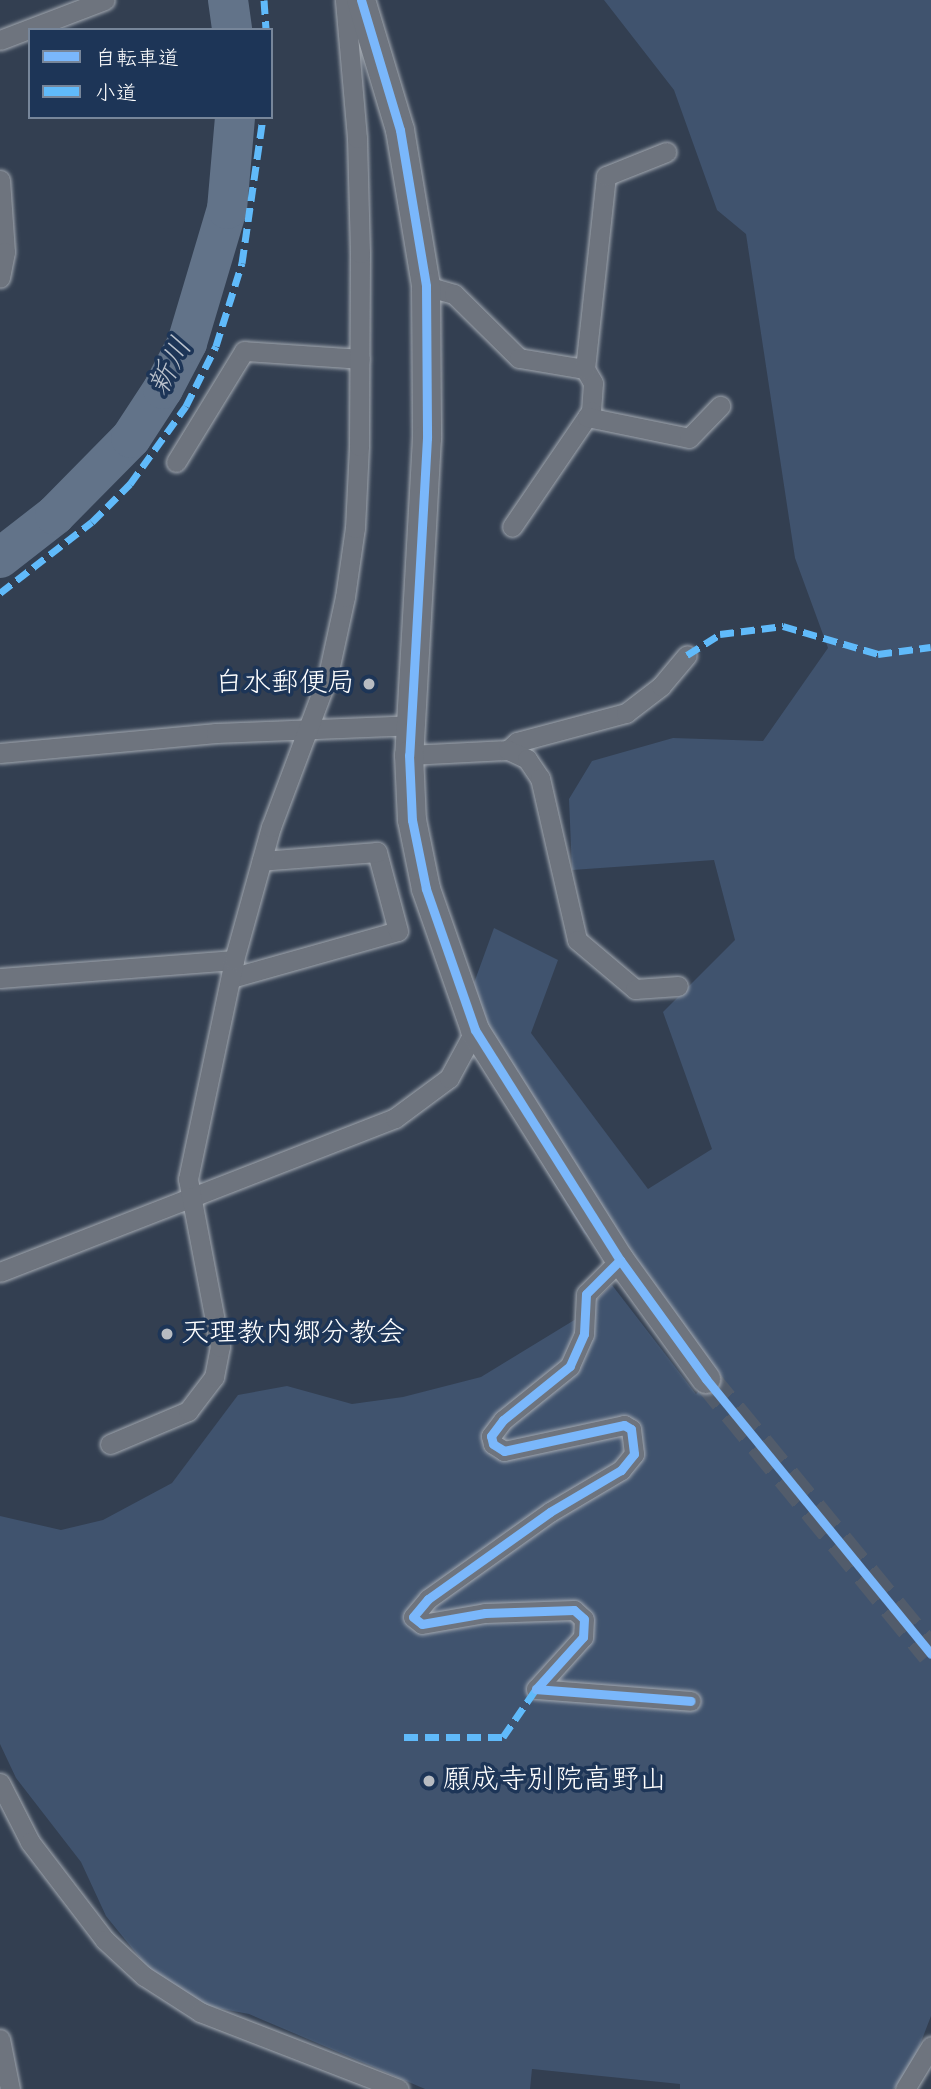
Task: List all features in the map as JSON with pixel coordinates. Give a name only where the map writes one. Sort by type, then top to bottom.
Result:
[{"type":"street","points":[[32,28],[106,0]]},
{"type":"street","points":[[110,1444],[188,1411],[214,1377],[220,1347],[188,1179],[233,969],[261,861],[328,675],[355,528],[360,359],[357,138],[345,0]]},
{"type":"street","points":[[361,0],[400,130],[426,286],[427,438],[410,754],[412,820],[426,889],[475,1030],[620,1260],[706,1379]]},
{"type":"street","points":[[0,40],[28,29]]},
{"type":"street","points":[[512,527],[587,417],[593,383],[585,369],[606,176],[666,152]]},
{"type":"street","points":[[0,180],[5,252],[0,278]]},
{"type":"street","points":[[426,286],[454,295],[519,358],[585,369]]},
{"type":"street","points":[[176,462],[244,351],[360,359]]},
{"type":"street","points":[[587,417],[689,438],[720,406]]},
{"type":"street","points":[[508,750],[517,742],[626,713],[661,686],[687,654]]},
{"type":"street","points":[[0,753],[311,727],[411,725]]},
{"type":"street","points":[[410,754],[508,750],[527,759],[540,778],[577,940],[635,989],[678,986]]},
{"type":"street","points":[[0,978],[233,969],[398,931],[377,852],[261,861]]},
{"type":"street","points":[[0,1272],[395,1118],[449,1078],[475,1030]]},
{"type":"street","points":[[620,1260],[586,1294],[584,1334],[570,1366],[503,1420],[491,1436],[492,1444],[504,1451],[624,1425],[631,1429],[634,1454],[621,1471],[550,1512],[428,1600],[412,1617],[422,1624],[485,1613],[574,1610],[584,1619],[583,1637],[536,1689],[691,1701]]},
{"type":"street","points":[[0,1783],[30,1842],[105,1940],[144,1976],[200,2012],[399,2089]]},
{"type":"street","points":[[0,2039],[10,2089]]},
{"type":"street","points":[[905,2089],[931,2046]]},
{"type":"shaded area","points":[[604,0],[931,0],[931,2016],[911,2068],[894,2089],[680,2089],[680,2084],[532,2069],[530,2089],[425,2089],[249,2014],[206,2006],[153,1974],[106,1916],[81,1862],[16,1778],[0,1744],[0,1516],[61,1530],[103,1520],[172,1483],[238,1395],[287,1386],[352,1404],[403,1397],[481,1377],[576,1319],[612,1285],[696,1394],[717,1371],[584,1233],[486,1070],[474,983],[494,928],[558,960],[531,1033],[648,1189],[712,1149],[663,1012],[735,940],[714,860],[572,870],[569,799],[592,761],[673,738],[763,741],[828,648],[795,558],[746,234],[717,210],[674,90]]},
{"type":"waterway","name":"新川","points":[[228,0],[232,28]]},
{"type":"waterway","name":"新川","points":[[0,558],[55,515],[131,438],[163,389],[187,343],[227,209],[235,119]]},
{"type":"tunnel","points":[[706,1379],[931,1654]]},
{"type":"marked path","points":[[264,0],[266,28]]},
{"type":"marked path","points":[[0,593],[92,522],[130,484],[186,406],[216,346],[242,263],[263,119]]},
{"type":"marked path","points":[[687,655],[720,634],[783,626],[878,654],[931,647]]},
{"type":"marked path","points":[[404,1737],[503,1737],[536,1689]]},
{"type":"cycle path","points":[[361,0],[400,130],[426,286],[427,438],[409,755],[412,820],[426,889],[475,1030],[620,1260],[706,1379],[931,1654]]},
{"type":"cycle path","points":[[620,1260],[586,1294],[584,1334],[570,1366],[503,1420],[491,1436],[493,1444],[504,1451],[624,1425],[631,1429],[634,1454],[621,1470],[550,1512],[428,1599],[413,1617],[422,1624],[485,1613],[574,1610],[584,1619],[583,1637],[536,1689],[691,1701]]},
{"type":"place","name":"白水郵便局","points":[[369,684]]},
{"type":"place","name":"天理教内郷分教会","points":[[167,1334]]},
{"type":"place","name":"願成寺別院高野山","points":[[429,1781]]}]
